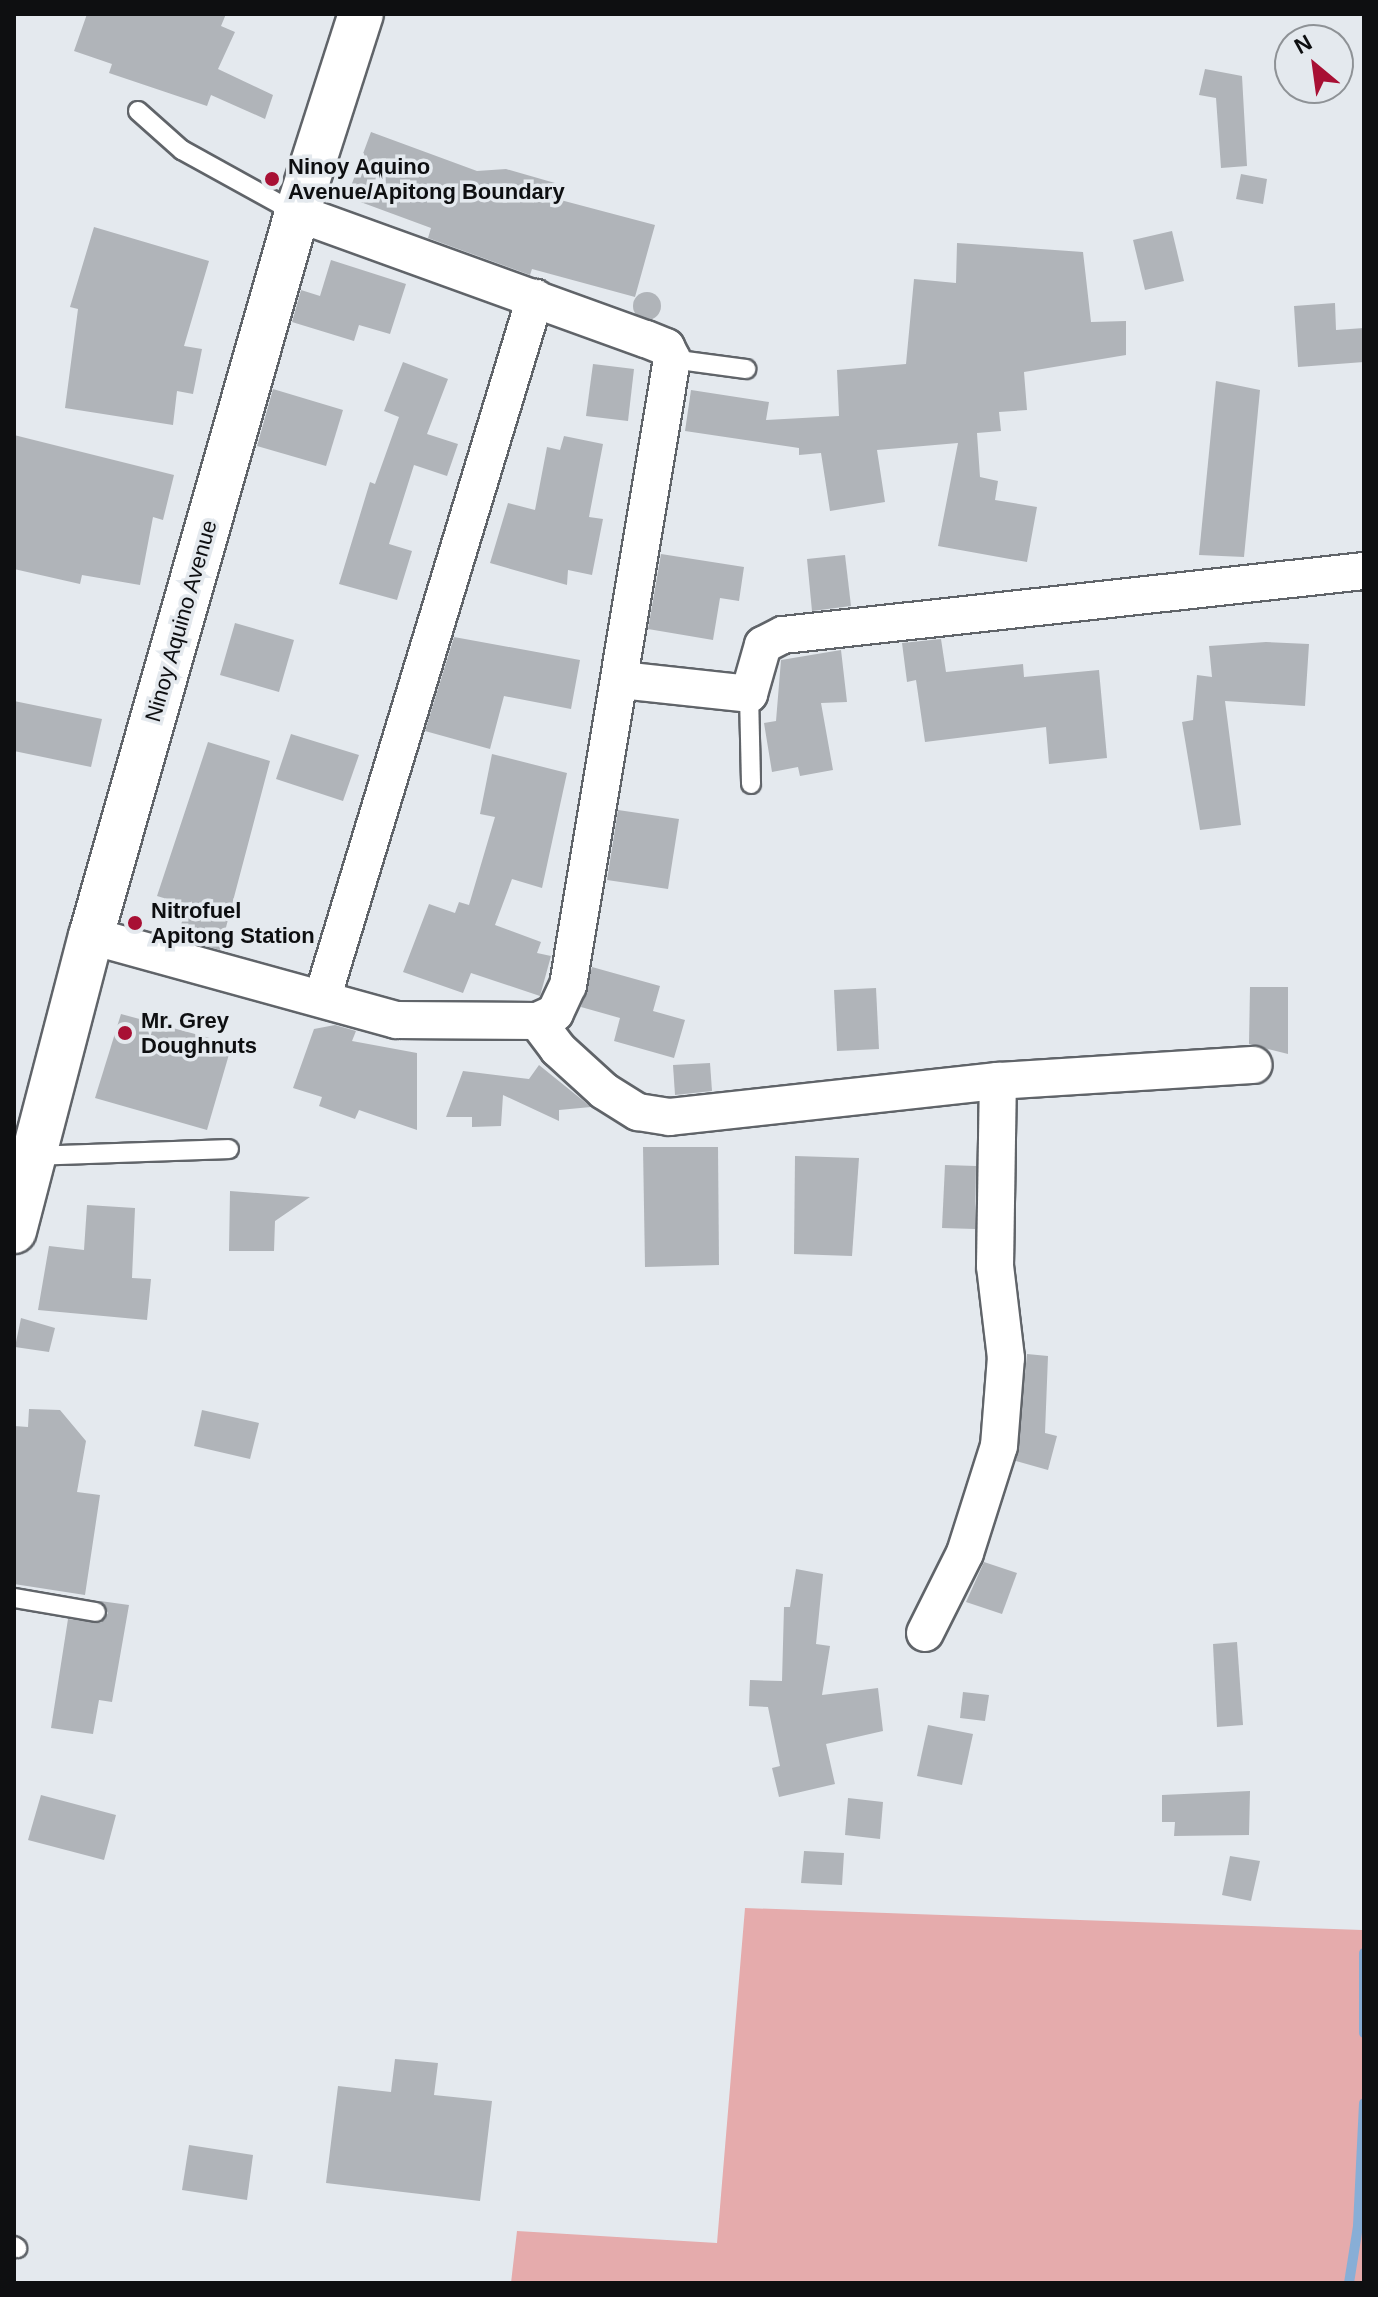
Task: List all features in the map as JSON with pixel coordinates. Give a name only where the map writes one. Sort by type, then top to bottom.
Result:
[{"type":"main road","name":"Ninoy Aquino Avenue","points":[[17,1210],[24,1156],[91,936],[352,17]]},
{"type":"street","points":[[91,936],[396,1020],[537,1021],[555,1013],[568,985],[672,359],[666,347],[297,213]]},
{"type":"street","points":[[322,999],[535,298]]},
{"type":"street","points":[[621,680],[749,694],[763,645],[783,635],[1364,571]]},
{"type":"street","points":[[537,1021],[558,1049],[604,1091],[638,1112],[670,1117],[998,1081],[1254,1065]]},
{"type":"street","points":[[925,1633],[965,1553],[999,1446],[1006,1358],[995,1266],[998,1081]]},
{"type":"lane","points":[[138,111],[182,150],[297,213]]},
{"type":"lane","points":[[672,359],[746,369]]},
{"type":"lane","points":[[749,694],[751,784]]},
{"type":"lane","points":[[24,1156],[229,1149]]},
{"type":"lane","points":[[14,1598],[96,1612]]},
{"type":"shaded area","points":[[745,1908],[1362,1930],[1364,1914],[1364,2283],[511,2283],[517,2231],[717,2243]]},
{"type":"building","points":[[87,14],[226,14],[221,26],[235,32],[218,69],[273,95],[265,119],[211,95],[207,106],[109,73],[112,64],[74,51]]},
{"type":"building","points":[[1205,69],[1242,76],[1247,166],[1221,168],[1216,98],[1199,95]]},
{"type":"building","points":[[371,132],[477,171],[506,169],[555,183],[553,198],[655,225],[635,297],[532,269],[530,275],[428,238],[431,228],[347,197]]},
{"type":"building","points":[[1241,174],[1267,179],[1263,204],[1236,199]]},
{"type":"building","points":[[94,227],[209,261],[184,346],[202,349],[193,394],[177,391],[173,425],[65,408],[78,309],[70,307]]},
{"type":"building","points":[[1172,231],[1184,281],[1145,290],[1133,240]]},
{"type":"building","points":[[957,243],[1083,252],[1091,322],[1126,321],[1126,355],[1024,372],[1027,410],[999,412],[1001,431],[977,433],[980,477],[998,481],[995,500],[1037,507],[1027,562],[938,546],[958,443],[877,450],[885,502],[830,511],[821,453],[799,455],[799,448],[685,431],[691,390],[769,402],[766,420],[839,416],[837,370],[906,364],[914,279],[956,283]]},
{"type":"building","points":[[331,260],[406,284],[390,334],[359,325],[354,341],[292,322],[301,290],[320,296]]},
{"type":"building","points":[[647,292],[657,296],[661,306],[657,316],[647,320],[637,316],[633,306],[637,296]]},
{"type":"building","points":[[1335,303],[1336,330],[1364,328],[1364,362],[1298,367],[1294,306]]},
{"type":"building","points":[[403,362],[448,379],[427,434],[458,444],[447,476],[414,465],[389,544],[412,551],[397,600],[339,584],[370,482],[375,484],[399,417],[384,411]]},
{"type":"building","points":[[593,364],[634,369],[628,421],[586,416]]},
{"type":"building","points":[[1216,381],[1260,390],[1244,557],[1199,555]]},
{"type":"building","points":[[273,389],[343,410],[326,466],[257,446]]},
{"type":"building","points":[[14,435],[174,475],[163,520],[153,517],[140,585],[82,575],[80,584],[14,569]]},
{"type":"building","points":[[564,436],[603,444],[589,517],[603,519],[592,575],[568,570],[567,585],[490,563],[508,503],[535,510],[547,447],[560,450]]},
{"type":"building","points":[[661,554],[744,567],[739,601],[720,598],[713,640],[648,629]]},
{"type":"building","points":[[845,555],[851,606],[812,611],[807,559]]},
{"type":"building","points":[[235,623],[294,640],[279,692],[220,675]]},
{"type":"building","points":[[454,637],[580,660],[571,709],[504,696],[490,749],[425,731]]},
{"type":"building","points":[[941,639],[946,672],[1023,664],[1024,677],[1099,670],[1107,758],[1049,764],[1046,727],[925,742],[916,680],[907,682],[902,643]]},
{"type":"building","points":[[1266,642],[1309,644],[1305,706],[1225,701],[1241,825],[1200,830],[1182,722],[1193,720],[1197,675],[1212,677],[1209,646]]},
{"type":"building","points":[[841,650],[847,702],[821,703],[833,770],[800,776],[798,767],[772,772],[764,723],[776,721],[781,660]]},
{"type":"building","points":[[14,701],[102,719],[91,767],[14,751]]},
{"type":"building","points":[[291,734],[359,755],[343,801],[276,779]]},
{"type":"building","points":[[208,742],[270,761],[220,950],[177,938],[187,905],[157,896]]},
{"type":"building","points":[[492,754],[567,773],[542,888],[512,879],[495,925],[541,942],[537,953],[551,956],[540,996],[471,973],[463,993],[403,972],[429,904],[455,913],[459,902],[469,905],[495,817],[480,814]]},
{"type":"building","points":[[618,810],[679,819],[668,889],[607,880]]},
{"type":"building","points":[[592,967],[660,986],[653,1011],[685,1020],[674,1058],[614,1041],[620,1018],[581,1007]]},
{"type":"building","points":[[1250,987],[1288,987],[1288,1054],[1249,1044]]},
{"type":"building","points":[[876,988],[879,1049],[837,1051],[834,990]]},
{"type":"building","points":[[121,1014],[232,1044],[207,1130],[95,1098]]},
{"type":"building","points":[[335,1025],[356,1031],[352,1041],[417,1053],[417,1130],[359,1110],[355,1119],[319,1106],[322,1097],[293,1088],[314,1029]]},
{"type":"building","points":[[710,1063],[712,1091],[675,1095],[673,1065]]},
{"type":"building","points":[[539,1065],[591,1107],[559,1110],[559,1121],[503,1095],[501,1126],[472,1127],[472,1117],[446,1117],[463,1071],[529,1079]]},
{"type":"building","points":[[643,1147],[718,1147],[719,1265],[645,1267]]},
{"type":"building","points":[[795,1156],[859,1158],[852,1256],[794,1254]]},
{"type":"building","points":[[945,1165],[976,1166],[975,1229],[942,1228]]},
{"type":"building","points":[[230,1191],[310,1197],[275,1221],[274,1251],[229,1251]]},
{"type":"building","points":[[87,1205],[135,1208],[132,1278],[151,1279],[147,1320],[38,1310],[49,1246],[84,1250]]},
{"type":"building","points":[[21,1318],[55,1328],[49,1352],[15,1347]]},
{"type":"building","points":[[1027,1354],[1048,1356],[1045,1433],[1057,1436],[1048,1470],[1016,1461]]},
{"type":"building","points":[[29,1409],[60,1410],[86,1441],[77,1492],[100,1495],[85,1595],[14,1584],[14,1426],[28,1427]]},
{"type":"building","points":[[202,1410],[259,1423],[250,1459],[194,1446]]},
{"type":"building","points":[[984,1562],[1017,1573],[1002,1614],[966,1602]]},
{"type":"building","points":[[796,1569],[823,1574],[816,1644],[830,1646],[822,1695],[878,1688],[883,1731],[826,1744],[835,1784],[779,1797],[772,1768],[780,1766],[768,1707],[749,1706],[750,1680],[782,1681],[784,1607],[790,1607]]},
{"type":"building","points":[[100,1601],[129,1605],[112,1702],[99,1700],[93,1734],[51,1728],[68,1619],[101,1623],[108,1613]]},
{"type":"building","points":[[1237,1642],[1243,1725],[1217,1727],[1213,1644]]},
{"type":"building","points":[[963,1692],[989,1695],[985,1721],[960,1718]]},
{"type":"building","points":[[928,1725],[973,1734],[962,1785],[917,1776]]},
{"type":"building","points":[[1250,1791],[1249,1835],[1174,1836],[1175,1822],[1162,1822],[1162,1795]]},
{"type":"building","points":[[41,1795],[116,1815],[104,1860],[28,1840]]},
{"type":"building","points":[[848,1798],[883,1802],[880,1839],[845,1835]]},
{"type":"building","points":[[804,1851],[844,1853],[842,1885],[801,1883]]},
{"type":"building","points":[[1230,1856],[1260,1861],[1251,1901],[1222,1895]]},
{"type":"building","points":[[395,2059],[438,2063],[434,2095],[492,2101],[480,2201],[326,2183],[338,2086],[391,2092]]},
{"type":"building","points":[[189,2145],[253,2155],[247,2200],[182,2190]]},
{"type":"waterway","points":[[1364,1953],[1364,2033]]},
{"type":"waterway","points":[[1349,2283],[1358,2226],[1364,2103]]},
{"type":"place","name":"Ninoy Aquino Avenue/Apitong Boundary","points":[[272,179]]},
{"type":"place","name":"Nitrofuel Apitong Station","points":[[135,923]]},
{"type":"place","name":"Mr. Grey Doughnuts","points":[[125,1033]]}]
